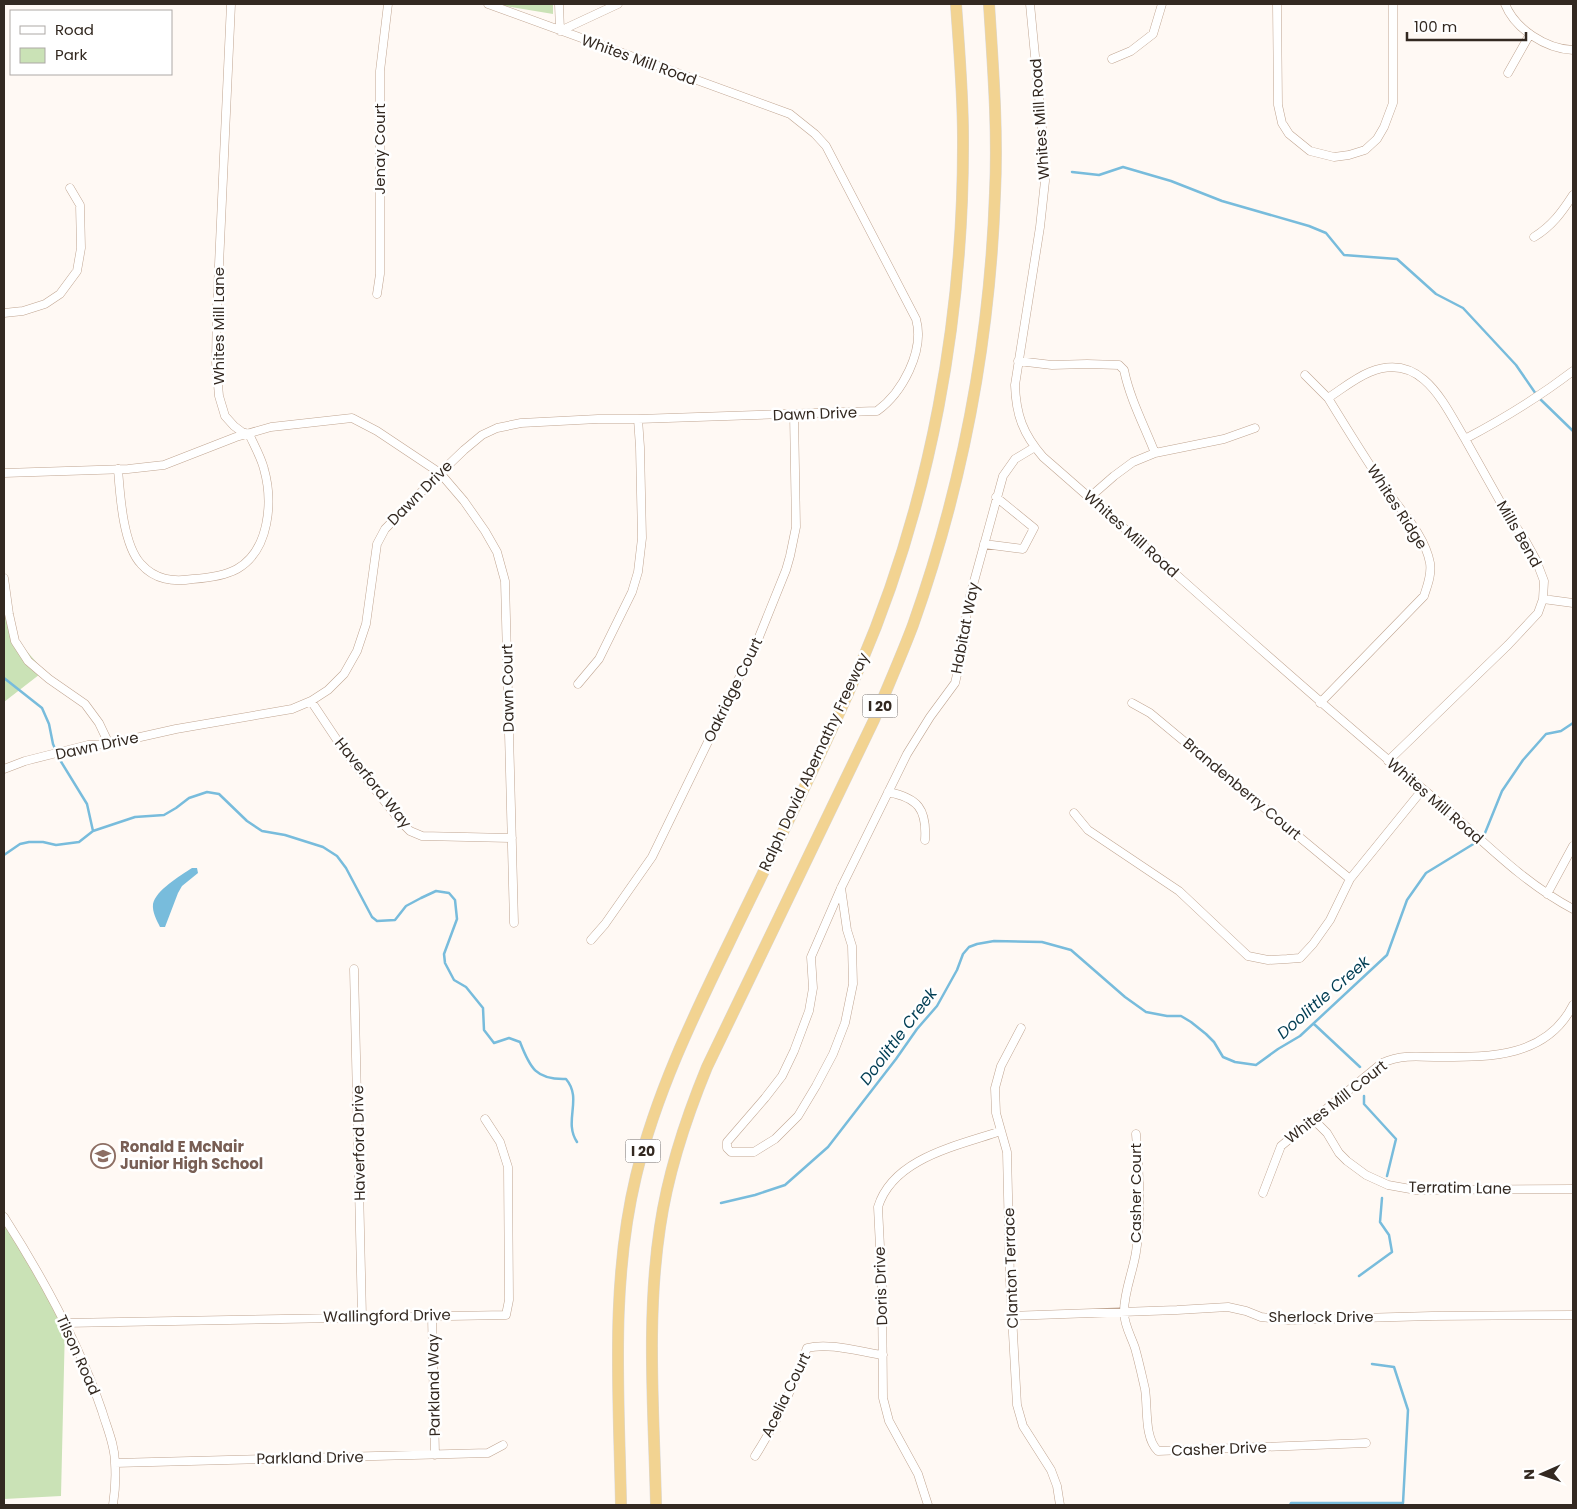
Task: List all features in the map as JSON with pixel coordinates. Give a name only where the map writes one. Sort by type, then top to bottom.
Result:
[{"type":"highway","name":"Ralph David Abernathy Freeway","points":[[621,1505],[618,1345],[620,1287],[628,1214],[644,1146],[666,1078],[695,1013],[790,817],[860,666],[897,568],[913,513],[936,418],[952,320],[961,226],[963,135],[956,4]]},
{"type":"highway","name":"I 20","points":[[656,1505],[652,1310],[660,1226],[675,1159],[694,1098],[707,1067],[874,720],[894,672],[912,626],[940,541],[965,441],[985,320],[994,232],[996,191],[995,128],[989,4]]},
{"type":"street","name":"Whites Mill Lane","points":[[231,4],[217,298],[216,362],[219,396],[225,416],[242,432],[249,434]]},
{"type":"street","name":"Jenay Court","points":[[377,294],[380,274],[380,71],[388,4]]},
{"type":"street","name":"Whites Mill Road","points":[[488,4],[790,114],[820,140],[826,146],[918,324],[916,350],[909,372],[902,386],[891,398]]},
{"type":"street","points":[[558,4],[560,31],[618,4]]},
{"type":"street","name":"Whites Mill Road","points":[[1030,4],[1044,149],[1045,181],[1040,227],[1015,384],[1016,401],[1023,428],[1043,457],[1320,703],[1468,827],[1505,863],[1546,894],[1573,909]]},
{"type":"street","points":[[1112,59],[1131,51],[1153,34],[1162,4]]},
{"type":"street","points":[[1277,4],[1278,105],[1282,123],[1289,134],[1310,151],[1334,157],[1365,150],[1377,138],[1384,127],[1393,103],[1393,4]]},
{"type":"street","points":[[1506,4],[1508,10],[1521,27],[1530,34],[1552,46],[1573,50]]},
{"type":"street","points":[[1508,73],[1530,34]]},
{"type":"street","points":[[4,313],[45,304],[60,294],[77,271],[81,248],[80,205],[70,188]]},
{"type":"street","points":[[1534,237],[1546,230],[1556,220],[1573,195]]},
{"type":"street","points":[[1018,362],[1119,365],[1124,370],[1132,401],[1155,453]]},
{"type":"street","points":[[1328,398],[1363,376],[1380,369],[1395,368],[1410,371],[1421,376],[1431,385],[1465,439],[1519,409],[1573,371]]},
{"type":"street","name":"Whites Ridge","points":[[1305,375],[1328,398],[1388,492],[1415,529],[1426,549],[1430,564],[1430,576],[1424,596],[1320,703]]},
{"type":"street","name":"Dawn Drive","points":[[4,769],[25,761],[88,745],[109,744],[176,729],[292,709],[328,690],[344,674],[358,651],[366,624],[377,544],[385,529],[440,473],[482,435],[497,428],[521,422],[598,418],[638,419],[877,411],[891,398]]},
{"type":"street","name":"Oakridge Court","points":[[591,940],[605,924],[652,857],[759,637],[786,570],[796,527],[794,414]]},
{"type":"street","name":"Dawn Court","points":[[249,434],[271,427],[352,418],[377,431],[440,473],[464,501],[497,552],[505,581],[514,923]]},
{"type":"street","points":[[578,684],[599,659],[632,592],[638,572],[642,538],[638,419]]},
{"type":"street","points":[[1090,497],[1133,462],[1155,453],[1224,439],[1255,428]]},
{"type":"street","points":[[4,473],[144,468],[164,465],[236,437],[249,434],[264,468],[268,489],[267,523],[259,545],[247,561],[236,569],[218,575],[183,581],[167,580],[155,576],[140,564],[133,553],[125,525],[118,469]]},
{"type":"street","name":"Mills Bend","points":[[1388,761],[1526,626],[1538,613],[1542,599],[1544,581],[1536,560],[1506,512],[1465,439]]},
{"type":"street","name":"Habitat Way","points":[[841,888],[847,930],[852,946],[853,984],[845,1023],[833,1054],[798,1116],[775,1139],[754,1152],[731,1152],[727,1142],[782,1076],[794,1051],[809,1011],[813,988],[811,957],[841,888],[907,754],[930,717],[955,683],[965,642],[967,607],[1003,476],[1015,459],[1035,448]]},
{"type":"street","points":[[984,544],[1024,549],[1034,528],[996,498]]},
{"type":"street","points":[[4,578],[9,614],[16,641],[28,661],[49,679],[85,704],[99,723],[109,744]]},
{"type":"street","points":[[1542,599],[1573,603]]},
{"type":"street","name":"Haverford Way","points":[[310,701],[343,749],[410,831],[422,836],[512,838]]},
{"type":"street","name":"Brandenberry Court","points":[[1132,702],[1150,713],[1350,879]]},
{"type":"street","points":[[1074,813],[1088,830],[1180,891],[1248,956],[1268,960],[1300,958],[1314,944],[1330,920],[1350,879],[1423,789]]},
{"type":"street","points":[[888,792],[912,800],[923,813],[926,825],[925,840]]},
{"type":"street","points":[[1546,894],[1573,846]]},
{"type":"street","name":"Haverford Drive","points":[[354,969],[362,1317]]},
{"type":"street","name":"Whites Mill Court","points":[[1263,1194],[1281,1146],[1382,1064],[1393,1058],[1411,1056],[1489,1057],[1512,1052],[1534,1044],[1554,1031],[1566,1019],[1573,1005]]},
{"type":"street","name":"Clanton Terrace","points":[[1021,1028],[1001,1066],[996,1088],[996,1113],[1007,1152],[1017,1405],[1023,1426],[1052,1470],[1060,1505]]},
{"type":"street","name":"Wallingford Drive","points":[[65,1323],[506,1315],[509,1300],[508,1167],[500,1142],[485,1119]]},
{"type":"street","name":"Terratim Lane","points":[[1314,1120],[1327,1133],[1339,1153],[1347,1161],[1366,1175],[1388,1185],[1416,1190],[1573,1189]]},
{"type":"street","name":"Doris Drive","points":[[928,1505],[918,1474],[885,1410],[882,1386],[882,1287],[878,1208],[881,1196],[902,1171],[922,1159],[1001,1131]]},
{"type":"street","name":"Casher Court","points":[[1124,1312],[1128,1282],[1136,1254],[1139,1231],[1136,1134]]},
{"type":"street","name":"Tilson Road","points":[[4,1217],[25,1249],[65,1323],[90,1376],[113,1445],[115,1463],[113,1505]]},
{"type":"street","name":"Sherlock Drive","points":[[1012,1316],[1228,1306],[1261,1318],[1288,1320],[1573,1315]]},
{"type":"street","name":"Casher Drive","points":[[1124,1312],[1144,1389],[1149,1437],[1152,1446],[1158,1451],[1366,1443]]},
{"type":"street","name":"Parkland Way","points":[[432,1316],[435,1455]]},
{"type":"street","name":"Acelia Court","points":[[755,1456],[786,1401],[807,1348],[815,1346],[831,1347],[883,1355]]},
{"type":"street","name":"Parkland Drive","points":[[115,1463],[488,1453],[503,1445]]},
{"type":"green space","points":[[493,4],[553,4],[553,14]]},
{"type":"green space","points":[[4,587],[10,632],[44,671],[4,702]]},
{"type":"green space","points":[[4,1210],[38,1269],[65,1325],[61,1496],[4,1499]]},
{"type":"water","points":[[192,868],[197,868],[198,873],[182,886],[165,927],[160,927],[153,910],[155,899],[169,884]]},
{"type":"waterway","points":[[1072,172],[1099,175],[1123,167],[1171,181],[1222,201],[1309,226],[1326,233],[1344,255],[1397,259],[1436,294],[1463,308],[1516,365],[1538,397],[1573,431]]},
{"type":"waterway","points":[[4,678],[42,708],[60,760],[87,804],[93,831]]},
{"type":"waterway","name":"Doolittle Creek","points":[[1485,833],[1502,791],[1523,760],[1546,734],[1561,731],[1573,723]]},
{"type":"waterway","name":"Doolittle Creek","points":[[4,855],[20,844],[29,842],[43,842],[56,845],[79,842],[93,831],[135,817],[164,815],[189,798],[207,792],[219,794],[247,821],[262,831],[285,835],[323,847],[337,856],[346,868],[372,917],[377,921],[395,920],[406,906],[436,891],[449,893],[455,900],[457,919],[444,954],[445,963],[454,980],[466,987],[483,1008],[484,1030],[494,1043],[509,1038],[520,1042],[527,1059],[536,1071],[548,1077],[566,1079],[573,1094],[572,1126],[577,1142]]},
{"type":"waterway","name":"Doolittle Creek","points":[[721,1203],[755,1195],[785,1185],[828,1147],[917,1029],[937,1006],[957,970],[963,954],[969,947],[994,941],[1042,942],[1071,950],[1125,997],[1146,1012],[1167,1016],[1181,1016],[1206,1034],[1214,1042],[1223,1057],[1235,1062],[1256,1065],[1300,1036],[1387,955],[1407,900],[1426,873],[1475,843]]},
{"type":"waterway","points":[[1314,1024],[1360,1067]]},
{"type":"waterway","points":[[1364,1096],[1364,1104],[1396,1139],[1387,1176]]},
{"type":"waterway","points":[[1359,1276],[1392,1252],[1389,1235],[1380,1222],[1382,1198]]},
{"type":"waterway","points":[[1290,1505],[1291,1503],[1403,1503],[1408,1410],[1394,1367],[1372,1364]]},
{"type":"place","name":"Ronald E McNair Junior High School","points":[[103,1156]]}]
